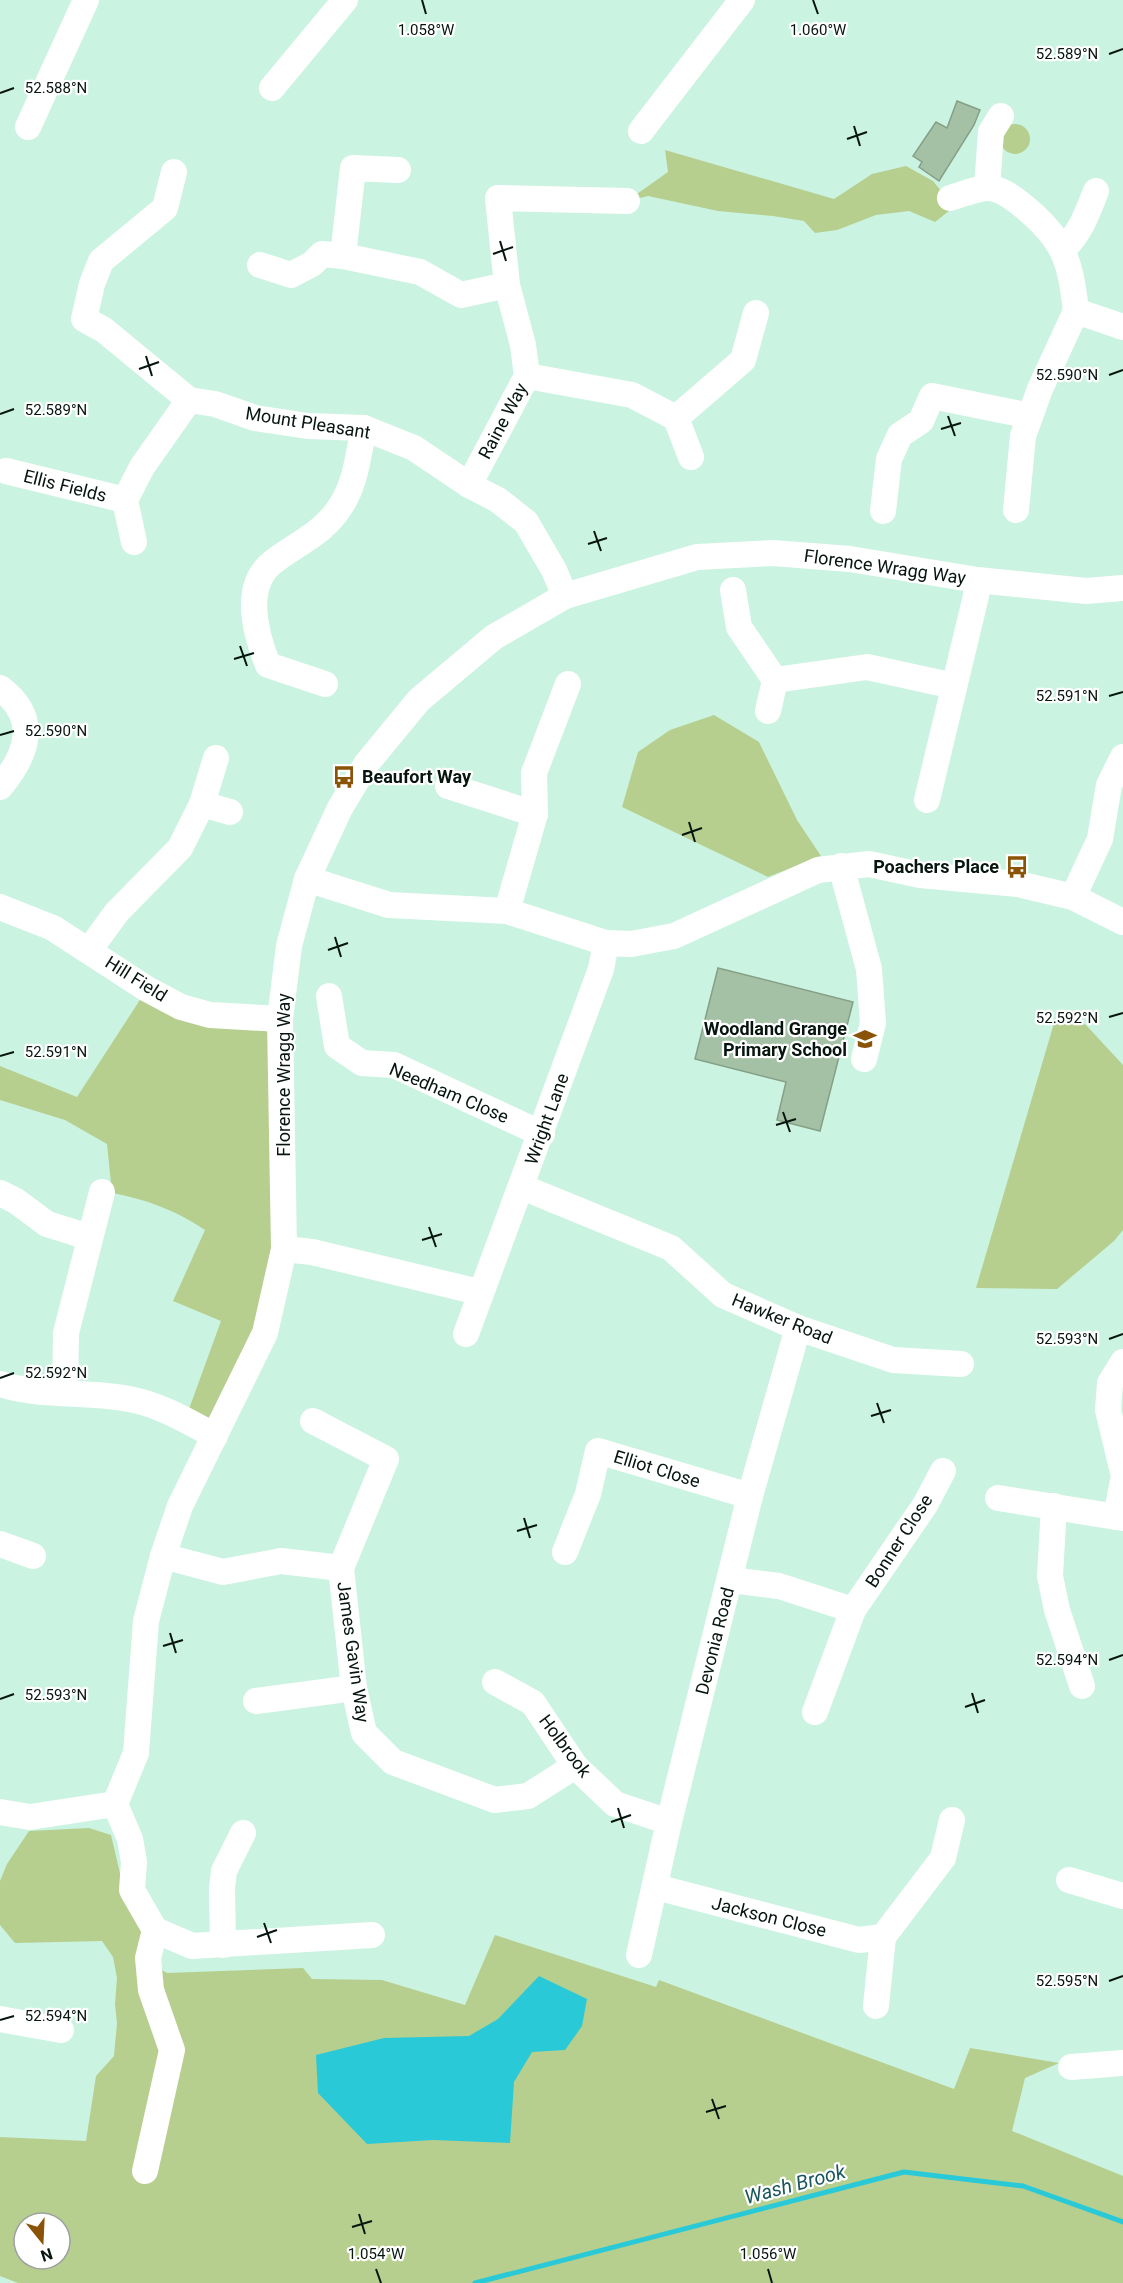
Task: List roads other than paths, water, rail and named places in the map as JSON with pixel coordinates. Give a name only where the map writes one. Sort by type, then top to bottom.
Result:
[{"type":"street","points":[[28,127],[86,0]]},
{"type":"street","points":[[272,88],[345,0]]},
{"type":"street","points":[[641,131],[742,0]]},
{"type":"street","points":[[987,188],[987,162],[991,132],[1001,116]]},
{"type":"street","points":[[343,256],[353,168],[398,171]]},
{"type":"street","name":"Mount Pleasant","points":[[174,172],[165,208],[101,261],[92,284],[84,320],[105,330],[189,400],[215,404],[255,418],[308,426],[364,428],[414,448],[469,485],[498,500],[526,522],[554,570],[565,596]]},
{"type":"street","points":[[950,198],[987,188],[1008,194],[1044,223],[1063,249],[1072,276],[1076,311],[1023,436],[1016,510]]},
{"type":"street","points":[[1063,249],[1071,242],[1086,219],[1096,191]]},
{"type":"street","name":"Raine Way","points":[[469,485],[527,376],[524,345],[507,285],[498,198],[627,201]]},
{"type":"street","points":[[260,265],[291,275],[312,264],[321,254],[343,256],[420,272],[461,294],[507,285]]},
{"type":"street","points":[[1076,311],[1123,327]]},
{"type":"street","points":[[676,418],[743,360],[756,314]]},
{"type":"street","points":[[527,376],[632,395],[676,418],[691,457]]},
{"type":"street","points":[[883,511],[889,459],[900,435],[921,421],[932,396],[1030,416]]},
{"type":"street","name":"Ellis Fields","points":[[134,542],[124,500],[142,467],[189,400]]},
{"type":"street","points":[[325,684],[263,668],[255,625],[254,601],[260,578],[270,564],[316,533],[340,507],[352,486],[364,428]]},
{"type":"street","name":"Ellis Fields","points":[[6,471],[124,500]]},
{"type":"street","name":"Florence Wragg Way","points":[[115,1804],[136,1753],[146,1621],[163,1556],[180,1506],[265,1333],[284,1249],[280,1019],[289,946],[307,879],[340,808],[367,763],[419,700],[494,637],[565,596],[698,557],[773,553],[850,559],[977,580],[1086,591],[1123,588]]},
{"type":"street","points":[[927,800],[976,596],[977,580]]},
{"type":"street","points":[[734,590],[739,627],[775,680],[768,711]]},
{"type":"street","points":[[775,680],[867,667],[954,686]]},
{"type":"street","points":[[507,911],[535,814],[534,773],[568,684]]},
{"type":"street","points":[[0,688],[15,699],[23,716],[26,739],[18,766],[0,787]]},
{"type":"street","points":[[1073,897],[1100,839],[1109,785],[1123,757]]},
{"type":"street","points":[[90,950],[117,912],[180,848],[202,804],[216,758]]},
{"type":"street","points":[[448,786],[535,814]]},
{"type":"street","points":[[202,804],[230,812]]},
{"type":"street","points":[[307,879],[389,905],[507,911],[606,943],[631,944],[674,936],[818,870],[869,864],[920,875],[1018,884],[1073,897],[1123,922]]},
{"type":"street","points":[[841,866],[869,969],[873,1023],[864,1059]]},
{"type":"street","name":"Hill Field","points":[[0,907],[53,928],[147,989],[181,1007],[210,1015],[280,1019]]},
{"type":"street","name":"Wright Lane","points":[[466,1334],[479,1292],[542,1134],[601,969],[606,943]]},
{"type":"street","name":"Needham Close","points":[[329,996],[337,1046],[362,1063],[394,1065],[542,1134]]},
{"type":"street","name":"Hawker Road","points":[[522,1187],[671,1248],[723,1295],[798,1328],[893,1360],[961,1364]]},
{"type":"street","points":[[65,1392],[66,1333],[102,1192]]},
{"type":"street","points":[[0,1193],[16,1201],[47,1224],[89,1237]]},
{"type":"street","points":[[284,1249],[312,1252],[479,1292]]},
{"type":"street","name":"Devonia Road","points":[[639,1955],[669,1822],[731,1580],[750,1496],[798,1328]]},
{"type":"street","points":[[1123,1362],[1110,1383],[1108,1410],[1123,1472]]},
{"type":"street","points":[[0,1384],[20,1391],[65,1392],[132,1399],[185,1420],[215,1436]]},
{"type":"street","name":"James Gavin Way","points":[[313,1421],[386,1459],[341,1568],[354,1688],[364,1733],[393,1762],[495,1800],[528,1796],[575,1766]]},
{"type":"street","name":"Elliot Close","points":[[565,1552],[588,1494],[598,1451],[750,1496]]},
{"type":"street","name":"Bonner Close","points":[[815,1712],[853,1610],[925,1505],[942,1471]]},
{"type":"street","points":[[998,1498],[1119,1517],[1123,1481]]},
{"type":"street","points":[[1054,1506],[1050,1576],[1057,1610],[1082,1686]]},
{"type":"street","points":[[0,1544],[33,1556]]},
{"type":"street","points":[[163,1556],[223,1572],[281,1561],[341,1568]]},
{"type":"street","points":[[731,1580],[779,1586],[853,1610]]},
{"type":"street","name":"Holbrook","points":[[495,1682],[533,1702],[575,1766],[615,1804],[669,1822]]},
{"type":"street","points":[[256,1701],[354,1688]]},
{"type":"street","points":[[0,1812],[30,1817],[115,1804],[130,1839],[134,1862],[132,1890],[155,1930],[192,1946],[372,1935]]},
{"type":"street","points":[[876,2006],[883,1936],[943,1858],[952,1820]]},
{"type":"street","points":[[223,1945],[224,1871],[243,1833]]},
{"type":"street","points":[[1069,1880],[1123,1896]]},
{"type":"street","name":"Jackson Close","points":[[656,1887],[859,1940],[883,1936]]},
{"type":"street","points":[[145,2171],[172,2050],[151,1990],[148,1958],[155,1930]]},
{"type":"street","points":[[0,2019],[61,2030]]},
{"type":"street","points":[[1071,2067],[1123,2063]]},
{"type":"water","points":[[539,1976],[587,1999],[582,2026],[565,2050],[532,2052],[514,2082],[510,2143],[433,2140],[367,2144],[318,2093],[316,2055],[384,2038],[469,2036],[498,2019]]},
{"type":"waterway","name":"Wash Brook","points":[[475,2283],[904,2172],[1023,2186],[1123,2222]]},
{"type":"place","name":"Beaufort Way","points":[[344,777]]},
{"type":"place","name":"Poachers Place","points":[[1017,867]]},
{"type":"place","name":"Woodland Grange Primary School","points":[[865,1039]]}]
